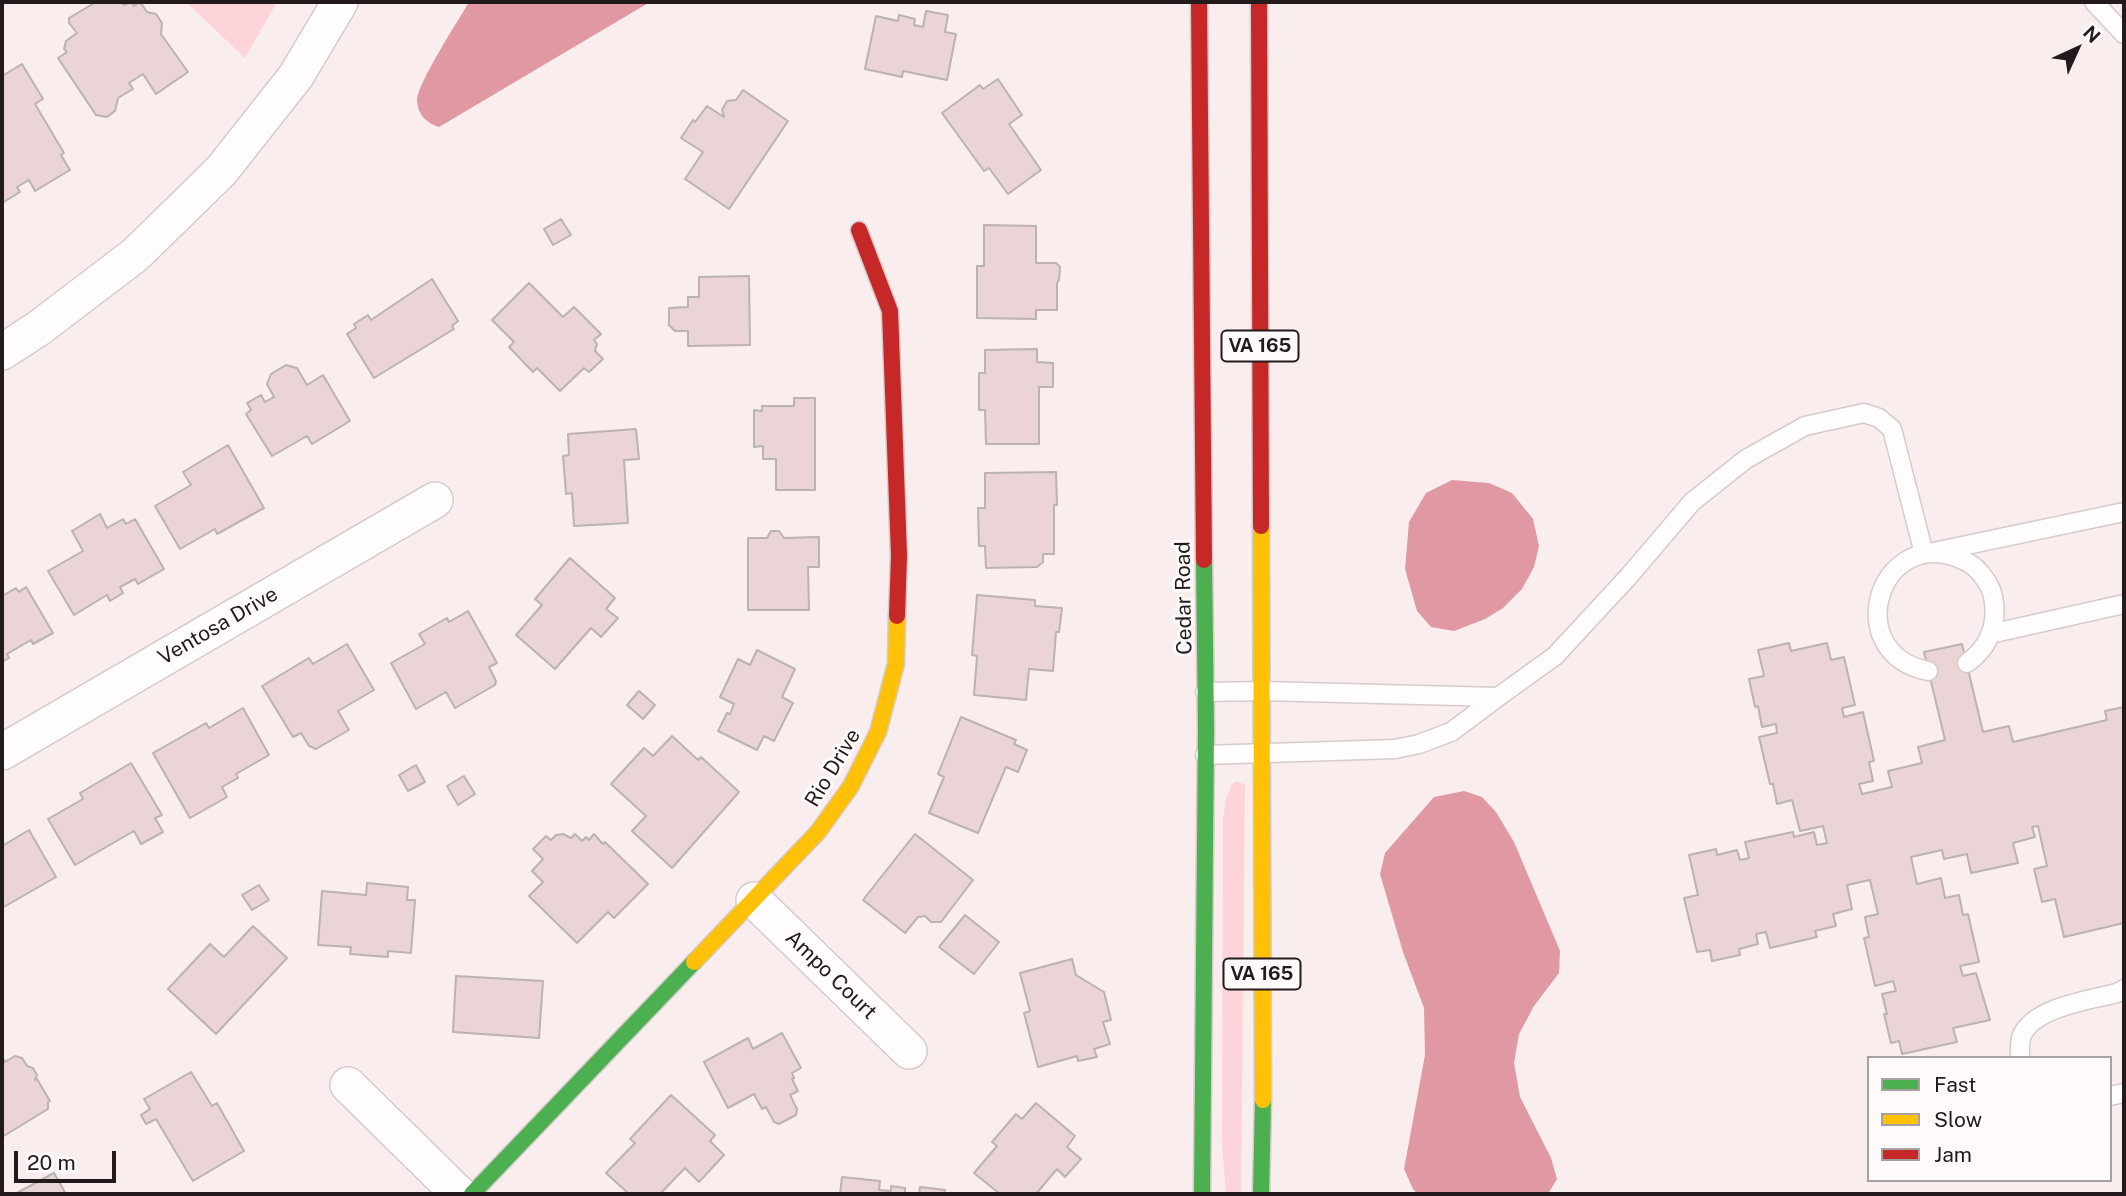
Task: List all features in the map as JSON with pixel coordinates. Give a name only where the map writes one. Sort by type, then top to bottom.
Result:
[{"type":"main road","name":"Cedar Road","points":[[1199,2],[1205,692],[1202,1194]]},
{"type":"main road","name":"VA 165","points":[[1259,2],[1263,1072],[1261,1194]]},
{"type":"main road","name":"Rio Drive","points":[[472,1194],[818,832],[851,786],[878,732],[896,664],[899,555],[890,311],[859,230]]},
{"type":"street","points":[[2,352],[39,328],[135,255],[221,171],[296,76],[340,2]]},
{"type":"street","name":"Ventosa Drive","points":[[2,752],[435,500]]},
{"type":"street","name":"Ampo Court","points":[[754,900],[909,1051]]},
{"type":"street","points":[[348,1084],[459,1194]]},
{"type":"lane","points":[[2094,2],[2124,34]]},
{"type":"lane","points":[[1205,755],[1395,749],[1451,733],[1555,656],[1629,576],[1692,502],[1746,459],[1805,426],[1864,414],[1879,418],[1892,429],[1924,554]]},
{"type":"lane","points":[[1928,671],[1903,661],[1887,645],[1878,623],[1878,600],[1886,579],[1903,562],[1924,554],[2124,512]]},
{"type":"lane","points":[[1924,554],[1948,553],[1969,563],[1985,579],[1994,601],[1994,624],[1986,645],[1967,663]]},
{"type":"lane","points":[[1990,634],[2124,604]]},
{"type":"lane","points":[[1205,692],[1498,697]]},
{"type":"lane","points":[[2020,1056],[2020,1038],[2031,1022],[2049,1012],[2124,989]]},
{"type":"shaded area","points":[[186,2],[277,2],[245,58]]},
{"type":"shaded area","points":[[469,2],[650,2],[439,127],[423,117],[417,99],[419,90]]},
{"type":"shaded area","points":[[1452,480],[1489,483],[1512,493],[1533,519],[1539,546],[1534,567],[1522,589],[1503,608],[1485,619],[1454,631],[1431,627],[1417,611],[1405,569],[1409,522],[1426,493]]},
{"type":"shaded area","points":[[1237,781],[1245,785],[1241,1194],[1226,1194],[1222,1143],[1223,821],[1226,799],[1232,784]]},
{"type":"shaded area","points":[[1464,791],[1482,797],[1496,812],[1514,842],[1560,951],[1559,973],[1534,1006],[1519,1034],[1514,1063],[1520,1097],[1551,1158],[1557,1179],[1548,1194],[1418,1194],[1404,1169],[1425,1055],[1424,1008],[1403,952],[1380,874],[1385,853],[1434,797]]},
{"type":"building","points":[[96,2],[121,2],[124,5],[131,2],[134,6],[140,2],[147,12],[156,14],[162,23],[161,34],[188,72],[156,94],[143,74],[129,83],[133,89],[118,98],[115,111],[107,117],[96,115],[58,58],[67,52],[64,49],[66,41],[77,33],[69,23],[69,18]]},
{"type":"building","points":[[926,11],[948,15],[945,32],[956,34],[947,80],[903,71],[902,77],[865,69],[876,16],[898,21],[899,15],[915,19],[914,25],[923,27]]},
{"type":"building","points":[[22,64],[43,99],[35,104],[64,153],[61,155],[70,170],[35,191],[29,180],[17,187],[20,192],[2,203],[2,76]]},
{"type":"building","points":[[998,79],[1022,115],[1009,124],[1041,170],[1008,194],[989,168],[984,171],[942,113],[980,85],[983,89]]},
{"type":"building","points":[[743,90],[788,121],[729,209],[685,179],[703,152],[681,138],[707,106],[724,117],[722,110],[727,101],[736,100]]},
{"type":"building","points":[[561,219],[571,235],[553,245],[544,229]]},
{"type":"building","points":[[984,225],[1036,226],[1036,263],[1056,263],[1060,267],[1057,310],[1036,310],[1036,319],[977,318],[977,266],[984,266]]},
{"type":"building","points":[[749,276],[750,345],[688,346],[688,331],[675,331],[669,325],[669,308],[688,307],[688,297],[699,297],[699,277]]},
{"type":"building","points":[[432,279],[458,321],[452,326],[454,329],[374,378],[347,334],[356,328],[354,324],[368,315],[371,320]]},
{"type":"building","points":[[529,283],[563,317],[574,307],[601,334],[594,340],[597,344],[595,351],[603,359],[589,372],[584,368],[560,391],[537,368],[533,372],[509,347],[514,342],[492,320]]},
{"type":"building","points":[[1037,349],[1037,362],[1053,363],[1053,387],[1039,387],[1039,444],[986,444],[985,410],[979,410],[979,373],[985,373],[985,350]]},
{"type":"building","points":[[286,365],[297,368],[307,385],[323,375],[350,421],[312,444],[307,436],[272,456],[246,414],[251,410],[247,403],[261,395],[265,402],[274,397],[267,384],[271,374]]},
{"type":"building","points":[[794,398],[815,398],[815,490],[776,490],[776,459],[763,459],[763,446],[754,447],[754,410],[762,411],[762,406],[794,406]]},
{"type":"building","points":[[636,429],[639,459],[624,460],[628,523],[574,526],[572,493],[566,494],[563,456],[569,455],[568,434]]},
{"type":"building","points":[[228,445],[264,508],[217,534],[215,529],[180,549],[155,506],[191,485],[183,472]]},
{"type":"building","points":[[1056,472],[1054,554],[1043,554],[1043,562],[1037,567],[986,568],[985,546],[979,546],[978,508],[985,508],[985,473]]},
{"type":"building","points":[[100,514],[107,528],[123,519],[126,524],[135,519],[164,569],[138,584],[135,579],[120,587],[123,593],[110,601],[107,595],[74,615],[48,571],[83,551],[72,531]]},
{"type":"building","points":[[771,531],[779,531],[784,538],[819,537],[819,567],[808,567],[809,610],[748,610],[748,538],[767,538]]},
{"type":"building","points":[[570,558],[615,598],[606,609],[618,618],[601,637],[591,628],[555,669],[516,635],[542,605],[535,599]]},
{"type":"building","points":[[26,587],[53,633],[33,644],[31,640],[7,654],[9,658],[2,662],[2,596],[16,588],[19,592]]},
{"type":"building","points":[[977,595],[1035,600],[1035,606],[1062,608],[1059,632],[1056,632],[1053,671],[1029,669],[1026,700],[974,695],[977,656],[972,655]]},
{"type":"building","points":[[468,611],[497,663],[489,667],[496,681],[495,685],[455,708],[446,692],[416,709],[391,663],[425,644],[419,634],[447,618],[449,622]]},
{"type":"building","points":[[1789,643],[1791,651],[1827,643],[1831,660],[1844,657],[1855,705],[1842,708],[1844,717],[1863,712],[1874,761],[1869,762],[1873,781],[1859,784],[1862,794],[1892,787],[1888,771],[1922,763],[1918,747],[1945,740],[1924,652],[1962,644],[1983,732],[2009,726],[2013,742],[2107,720],[2105,711],[2124,707],[2124,923],[2064,937],[2055,899],[2042,902],[2034,869],[2047,866],[2038,826],[2032,827],[2035,837],[2013,843],[2018,863],[1971,873],[1967,854],[1944,859],[1942,850],[1911,857],[1917,884],[1941,878],[1945,898],[1959,895],[1963,915],[1968,914],[1979,962],[1960,966],[1963,976],[1976,973],[1990,1020],[1953,1028],[1957,1042],[1902,1054],[1899,1041],[1891,1043],[1884,1014],[1887,1014],[1882,994],[1896,991],[1893,981],[1875,986],[1864,938],[1869,937],[1865,917],[1878,914],[1870,880],[1847,885],[1852,909],[1833,914],[1836,926],[1815,931],[1817,937],[1770,948],[1766,932],[1756,934],[1758,944],[1739,949],[1740,955],[1712,961],[1710,950],[1697,952],[1684,898],[1698,895],[1689,855],[1716,849],[1717,855],[1737,850],[1740,860],[1749,858],[1745,842],[1793,832],[1794,837],[1814,832],[1817,845],[1827,843],[1823,826],[1800,831],[1792,800],[1777,804],[1759,737],[1777,733],[1776,724],[1762,727],[1758,706],[1755,707],[1749,679],[1764,676],[1758,650]]},
{"type":"building","points":[[347,644],[374,690],[338,711],[349,730],[316,749],[309,746],[301,733],[293,737],[262,686],[309,658],[313,664]]},
{"type":"building","points":[[757,650],[795,669],[782,697],[793,703],[774,741],[764,736],[757,750],[718,731],[734,704],[720,697],[738,659],[750,665]]},
{"type":"building","points":[[639,691],[655,705],[643,719],[627,705]]},
{"type":"building","points":[[243,708],[269,755],[236,774],[238,778],[222,787],[227,797],[190,818],[153,753],[206,723],[209,728]]},
{"type":"building","points":[[961,717],[1016,740],[1014,744],[1027,750],[1018,772],[1006,767],[978,833],[929,813],[944,777],[938,774]]},
{"type":"building","points":[[672,736],[698,760],[701,757],[739,792],[672,868],[632,831],[646,816],[611,784],[644,748],[653,756]]},
{"type":"building","points":[[131,763],[162,815],[155,818],[163,832],[141,844],[134,831],[75,865],[48,819],[83,799],[80,793]]},
{"type":"building","points":[[416,765],[425,782],[408,791],[399,775]]},
{"type":"building","points":[[464,776],[475,794],[458,805],[447,786]]},
{"type":"building","points":[[29,830],[56,877],[2,908],[2,846]]},
{"type":"building","points":[[563,834],[571,838],[575,834],[582,841],[586,837],[589,840],[594,834],[648,884],[614,918],[608,912],[577,943],[529,896],[543,882],[532,871],[543,859],[533,849],[546,836],[551,840],[556,835]]},
{"type":"building","points":[[915,834],[973,880],[941,922],[931,922],[925,916],[918,917],[905,933],[863,900]]},
{"type":"building","points":[[367,883],[408,887],[407,900],[415,900],[411,953],[388,951],[388,957],[350,954],[351,947],[318,945],[322,891],[366,895]]},
{"type":"building","points":[[259,885],[269,900],[252,910],[242,895]]},
{"type":"building","points":[[965,915],[999,942],[974,974],[939,947]]},
{"type":"building","points":[[253,926],[287,958],[216,1034],[168,989],[210,944],[224,957]]},
{"type":"building","points":[[1072,959],[1076,975],[1104,992],[1111,1020],[1103,1022],[1110,1044],[1094,1049],[1097,1057],[1078,1061],[1077,1056],[1038,1067],[1024,1013],[1030,1011],[1020,973]]},
{"type":"building","points":[[456,976],[543,981],[539,1038],[453,1032]]},
{"type":"building","points":[[782,1033],[801,1068],[792,1073],[798,1091],[790,1095],[797,1109],[796,1115],[779,1124],[774,1122],[766,1107],[762,1109],[754,1094],[728,1108],[704,1062],[748,1038],[753,1049]]},
{"type":"building","points":[[2,1056],[5,1062],[15,1056],[22,1058],[27,1066],[33,1068],[37,1075],[35,1080],[37,1079],[50,1101],[48,1109],[2,1137]]},
{"type":"building","points":[[191,1072],[212,1106],[217,1103],[244,1151],[193,1181],[156,1119],[146,1124],[141,1115],[150,1109],[144,1099]]},
{"type":"building","points":[[671,1095],[715,1135],[710,1141],[724,1155],[699,1182],[685,1168],[660,1194],[629,1194],[606,1173],[635,1143],[630,1139]]},
{"type":"building","points":[[1036,1103],[1075,1136],[1067,1147],[1081,1159],[1065,1177],[1057,1169],[1036,1194],[1000,1194],[974,1173],[997,1146],[992,1142],[1016,1114],[1022,1119]]},
{"type":"building","points":[[54,1173],[66,1194],[15,1194]]},
{"type":"building","points":[[842,1177],[880,1181],[879,1190],[891,1191],[891,1186],[905,1188],[905,1194],[840,1194]]},
{"type":"building","points":[[920,1187],[945,1190],[944,1194],[919,1194]]},
{"type":"traffic: fast","points":[[1202,1194],[1206,729],[1204,560]]},
{"type":"traffic: fast","points":[[472,1194],[694,962]]},
{"type":"traffic: fast","points":[[1261,1194],[1263,1100]]},
{"type":"traffic: slow","points":[[1261,526],[1263,1100]]},
{"type":"traffic: slow","points":[[694,962],[818,832],[851,786],[878,732],[896,664],[897,616]]},
{"type":"traffic: jam","points":[[1199,2],[1204,560]]},
{"type":"traffic: jam","points":[[1259,2],[1261,526]]},
{"type":"traffic: jam","points":[[859,230],[890,311],[899,555],[897,616]]}]
